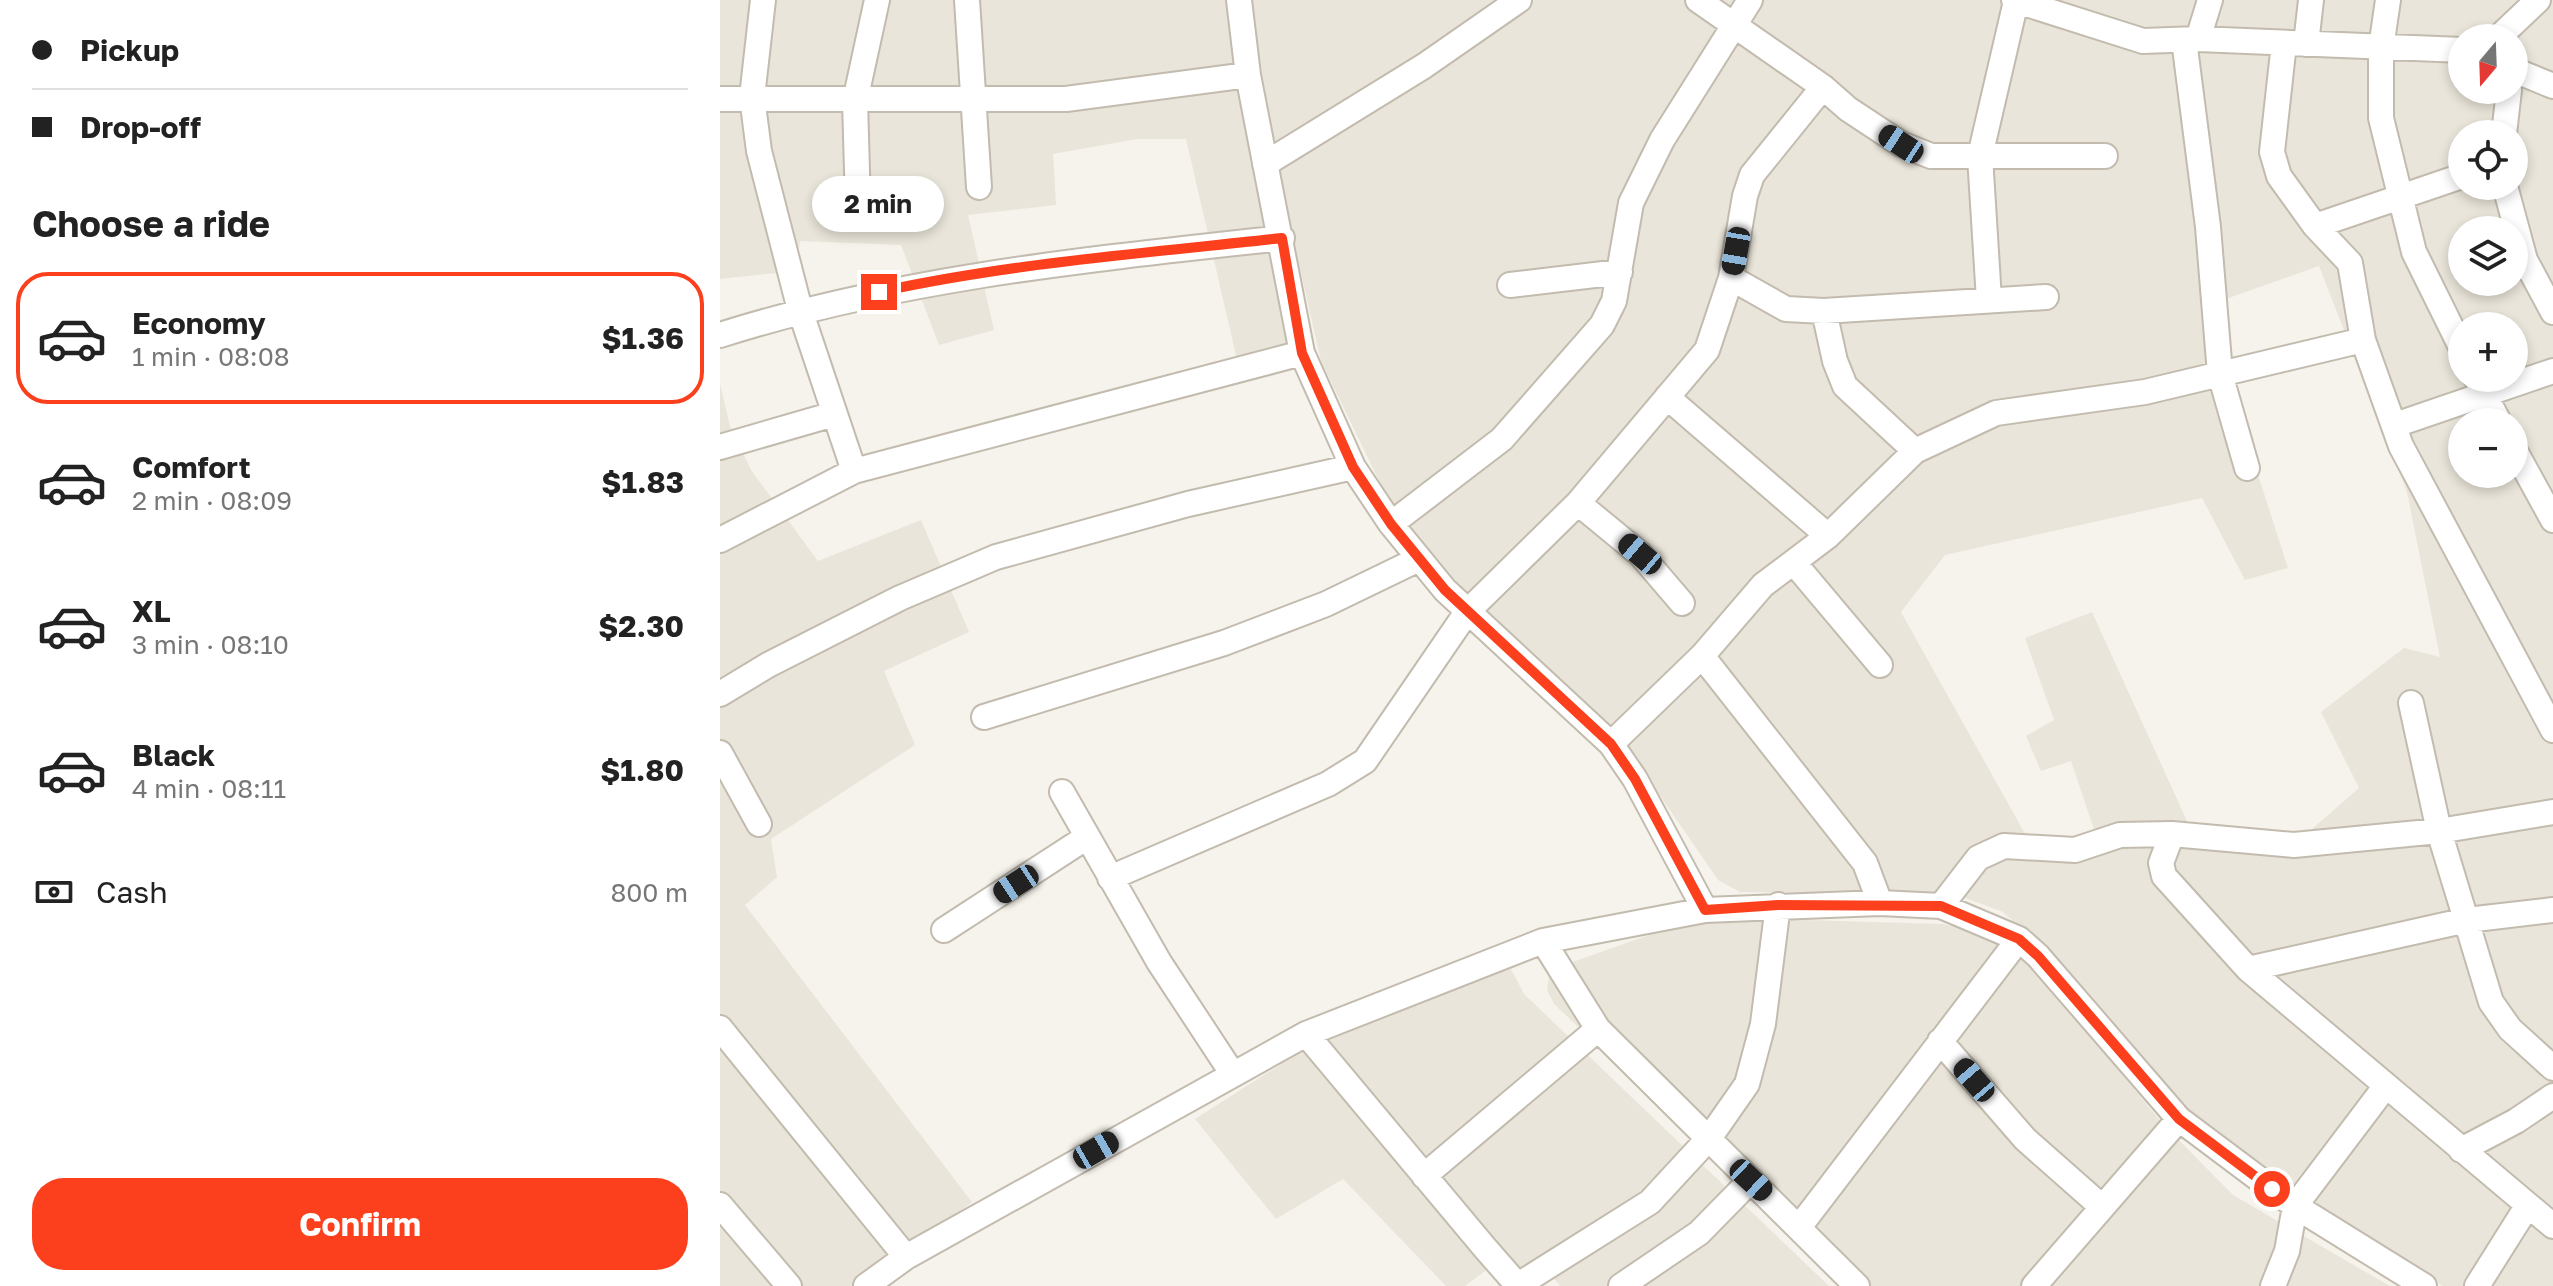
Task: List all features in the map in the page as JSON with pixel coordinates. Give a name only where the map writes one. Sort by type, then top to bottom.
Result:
[{"type":"street","points":[[763,0],[752,97],[759,151],[800,310],[854,471]]},
{"type":"street","points":[[858,206],[855,101],[877,0]]},
{"type":"street","points":[[967,0],[979,187]]},
{"type":"street","points":[[1239,0],[1248,75],[1302,353],[1353,467],[1391,524],[1467,612],[1611,744],[1635,779],[1705,910]]},
{"type":"street","points":[[1265,164],[1424,66],[1519,0]]},
{"type":"street","points":[[1698,0],[1823,87],[1848,109],[1901,144],[1931,156],[2105,156]]},
{"type":"street","points":[[1391,524],[1502,439],[1602,325],[1614,301],[1631,203],[1662,140],[1733,22],[1750,0]]},
{"type":"street","points":[[1989,300],[1980,156],[2015,0],[2143,41],[2191,39],[2448,50]]},
{"type":"street","points":[[2210,0],[2191,39],[2220,374],[2247,468]]},
{"type":"street","points":[[2311,0],[2295,44],[2272,152],[2279,176],[2315,226],[2350,263],[2363,340],[2401,446],[2553,730]]},
{"type":"street","points":[[2388,0],[2381,48],[2381,118],[2414,252],[2448,321]]},
{"type":"street","points":[[2516,24],[2538,0]]},
{"type":"street","points":[[720,99],[1066,99],[1248,75]]},
{"type":"street","points":[[2528,76],[2553,86]]},
{"type":"street","points":[[1110,878],[1300,797],[1356,768],[1386,734],[1467,612],[1578,503],[1707,350],[1731,278],[1745,196],[1752,175],[1823,87]]},
{"type":"street","points":[[2315,226],[2448,181]]},
{"type":"street","points":[[2509,200],[2525,260],[2553,312]]},
{"type":"street","points":[[720,335],[800,310],[932,281],[1282,238]]},
{"type":"street","points":[[1510,285],[1620,272]]},
{"type":"street","points":[[1731,278],[1786,309],[1824,311],[2046,297]]},
{"type":"street","points":[[1824,311],[1835,361],[1845,386],[1915,451]]},
{"type":"street","points":[[1611,744],[1702,656],[1763,585],[1795,564],[1828,536],[1915,451],[1996,413],[2145,392],[2363,340]]},
{"type":"street","points":[[720,540],[854,471],[1302,353]]},
{"type":"street","points":[[2528,376],[2553,371]]},
{"type":"street","points":[[2395,425],[2467,392]]},
{"type":"street","points":[[1667,397],[1828,536]]},
{"type":"street","points":[[720,447],[834,414]]},
{"type":"street","points":[[720,694],[768,665],[900,598],[996,557],[1188,504],[1353,467]]},
{"type":"street","points":[[2528,474],[2553,520]]},
{"type":"street","points":[[1578,503],[1640,554],[1682,603]]},
{"type":"street","points":[[984,717],[1224,643],[1326,604],[1419,559]]},
{"type":"street","points":[[1795,564],[1880,665]]},
{"type":"street","points":[[1702,656],[1865,863],[1880,903]]},
{"type":"street","points":[[2411,703],[2439,831],[2491,1002],[2510,1029],[2553,1068]]},
{"type":"street","points":[[720,753],[759,824]]},
{"type":"street","points":[[1062,792],[1110,878],[1232,1073]]},
{"type":"street","points":[[1941,906],[1978,858],[1991,849],[2004,846],[2075,850],[2120,835],[2172,834],[2294,845],[2439,831],[2553,812]]},
{"type":"street","points":[[2172,834],[2161,863],[2164,876],[2248,969],[2553,1226]]},
{"type":"street","points":[[944,930],[1087,837]]},
{"type":"street","points":[[866,1286],[906,1257],[1306,1034],[1543,941],[1705,910],[1880,903],[1941,906],[2019,939],[2038,956],[2179,1119],[2295,1206],[2424,1286]]},
{"type":"street","points":[[1306,1034],[1513,1280],[1523,1282],[1650,1202],[1710,1137],[1747,1084],[1763,1024],[1778,905]]},
{"type":"street","points":[[2248,969],[2467,920],[2553,910]]},
{"type":"street","points":[[1800,1226],[2019,939]]},
{"type":"street","points":[[1543,941],[1598,1029],[1800,1226],[1857,1286]]},
{"type":"street","points":[[720,1028],[906,1257]]},
{"type":"street","points":[[1424,1176],[1598,1029]]},
{"type":"street","points":[[1940,1041],[2025,1139],[2102,1207]]},
{"type":"street","points":[[2273,1286],[2287,1251],[2295,1206],[2385,1087]]},
{"type":"street","points":[[2461,1150],[2516,1121],[2553,1096]]},
{"type":"street","points":[[2034,1286],[2179,1119]]},
{"type":"street","points":[[1621,1286],[1699,1233],[1751,1180]]},
{"type":"street","points":[[720,1205],[789,1286]]},
{"type":"street","points":[[2477,1286],[2528,1205]]},
{"type":"shaded area","points":[[720,0],[1225,0],[1289,348],[1238,364],[1186,139],[1137,139],[1053,154],[1056,205],[968,215],[994,330],[939,345],[901,245],[800,241],[796,271],[720,279]]},
{"type":"shaded area","points":[[1251,0],[2553,0],[2553,1286],[2443,1286],[2319,1212],[2222,1147],[2037,943],[2003,912],[1957,895],[1740,892],[1718,880],[1632,755],[1536,657],[1460,598],[1398,520],[1321,361],[1275,158]],"holes":[[[2319,266],[2407,492],[2440,657],[2404,648],[2321,712],[2359,788],[2304,836],[2192,832],[2092,612],[2025,638],[2054,720],[2026,736],[2041,771],[2071,761],[2096,835],[2063,847],[2024,832],[1901,612],[1945,555],[2202,498],[2245,580],[2288,568],[2227,378],[2223,300]]]},
{"type":"shaded area","points":[[720,384],[730,426],[751,470],[818,561],[921,520],[969,632],[884,671],[915,745],[771,839],[777,877],[745,905],[972,1202],[861,1286],[720,1286]]},
{"type":"shaded area","points":[[1700,917],[1943,924],[1987,934],[2024,955],[2162,1123],[2233,1195],[2390,1286],[1853,1286],[1554,1004],[1547,990],[1550,970]]},
{"type":"shaded area","points":[[1511,969],[1524,994],[1829,1286],[1560,1286],[1553,1277],[1532,1286],[1496,1263],[1465,1286],[1446,1286],[1343,1179],[1276,1219],[1195,1119],[1336,1029]]},
{"type":"route","points":[[879,292],[932,281],[1059,263],[1282,238],[1302,353],[1353,467],[1391,524],[1445,590],[1611,744],[1635,779],[1705,910],[1880,903],[1941,906],[2019,939],[2038,956],[2179,1119],[2272,1189]]}]
